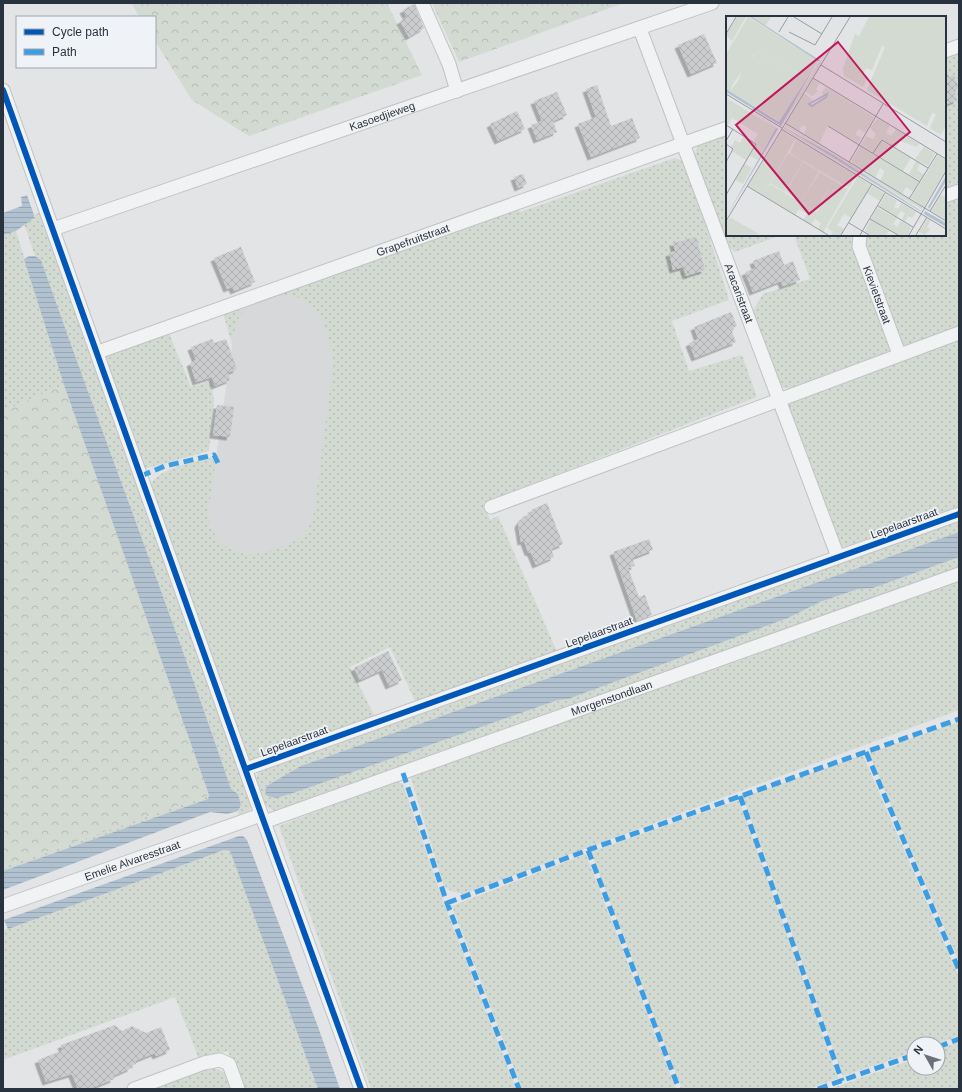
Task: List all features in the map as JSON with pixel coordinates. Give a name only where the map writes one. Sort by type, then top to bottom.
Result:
[{"type":"street","points":[[422,3],[449,64],[457,91]]},
{"type":"street","name":"Kasoedjieweg","points":[[53,229],[640,29],[712,3]]},
{"type":"street","name":"Aracaristraat","points":[[640,29],[838,557]]},
{"type":"street","points":[[946,51],[959,46]]},
{"type":"street","points":[[3,90],[361,1089]]},
{"type":"street","name":"Grapefruitstraat","points":[[98,352],[726,128]]},
{"type":"street","points":[[946,196],[959,191]]},
{"type":"street","name":"Kievietstraat","points":[[860,236],[859,246],[899,354]]},
{"type":"street","points":[[491,507],[959,332]]},
{"type":"street","name":"Lepelaarstraat","points":[[246,769],[959,514]]},
{"type":"street","name":"Morgenstondlaan","points":[[263,818],[959,574]]},
{"type":"street","name":"Emelie Alvaresstraat","points":[[3,906],[263,818]]},
{"type":"street","points":[[134,1089],[204,1063],[220,1060],[229,1064],[238,1089]]},
{"type":"green space","points":[[131,3],[387,3],[422,75],[249,136],[192,100],[156,43],[156,16],[139,16]]},
{"type":"green space","points":[[432,3],[624,3],[459,62]]},
{"type":"green space","points":[[959,49],[959,187],[946,192],[946,54]]},
{"type":"green space","points":[[726,132],[726,236],[778,236],[735,252],[725,243],[695,160],[697,147],[704,140]]},
{"type":"green space","points":[[675,158],[686,162],[729,300],[672,321],[689,371],[742,355],[757,397],[483,503],[490,520],[498,516],[558,654],[417,705],[390,647],[350,667],[375,717],[253,763],[246,758],[149,486],[155,479],[169,470],[194,462],[212,458],[217,467],[254,461],[246,516],[276,507],[295,361],[286,333],[272,335],[268,369],[241,375],[223,313],[516,208],[520,212]]},
{"type":"green space","points":[[959,196],[959,328],[900,349],[862,246],[864,236],[946,236],[946,201]]},
{"type":"green space","points":[[44,211],[252,805],[244,814],[239,815],[238,811],[241,805],[238,794],[231,789],[185,657],[41,260],[35,256],[24,224],[34,218],[34,215]]},
{"type":"green space","points":[[16,231],[64,385],[3,411],[3,235]]},
{"type":"green space","points":[[794,236],[852,236],[853,243],[894,352],[792,389],[780,387],[753,311],[763,294],[810,279]]},
{"type":"green space","points":[[168,331],[191,387],[211,381],[214,401],[209,451],[144,469],[103,353]]},
{"type":"green space","points":[[959,338],[959,510],[855,546],[847,547],[837,544],[788,412],[788,404],[794,397]]},
{"type":"green space","points":[[64,385],[209,795],[3,867],[3,411]]},
{"type":"green space","points":[[959,519],[959,532],[301,766],[268,785],[277,798],[558,700],[568,699],[788,618],[820,602],[858,589],[873,588],[959,557],[959,570],[275,811],[265,805],[258,794],[256,781],[260,770]]},
{"type":"green space","points":[[959,578],[959,710],[463,894],[451,891],[444,886],[411,779],[414,773]]},
{"type":"green space","points":[[959,722],[959,962],[869,753]]},
{"type":"green space","points":[[863,755],[959,977],[959,1036],[946,1041],[946,1036],[906,1036],[906,1055],[843,1076],[743,797]]},
{"type":"green space","points":[[396,781],[403,784],[444,904],[516,1089],[371,1089],[279,826]]},
{"type":"green space","points":[[209,795],[208,799],[3,871],[3,867]]},
{"type":"green space","points":[[739,800],[838,1078],[808,1089],[682,1089],[591,852]]},
{"type":"green space","points":[[224,850],[230,851],[318,1089],[242,1089],[228,1051],[199,1059],[175,997],[3,1060],[3,930]]},
{"type":"green space","points":[[586,854],[676,1089],[522,1089],[452,906]]},
{"type":"green space","points":[[959,1042],[959,1089],[830,1089],[906,1062],[906,1076],[946,1076],[946,1047]]},
{"type":"green space","points":[[206,1067],[221,1070],[227,1076],[234,1089],[151,1089]]},
{"type":"water","points":[[27,195],[34,218],[16,231],[3,235],[3,213],[22,206],[21,197]]},
{"type":"water","points":[[29,256],[35,256],[41,260],[185,657],[231,789],[238,794],[241,805],[238,811],[227,814],[210,812],[3,890],[3,871],[208,799],[209,795],[64,385],[24,259]]},
{"type":"water","points":[[959,532],[959,557],[873,588],[858,589],[820,602],[788,618],[568,699],[558,700],[296,792],[277,798],[267,796],[265,790],[268,785],[301,766]]},
{"type":"water","points":[[239,836],[243,836],[247,840],[340,1089],[318,1089],[230,851],[224,850],[8,929],[4,920]]},
{"type":"building","points":[[414,4],[424,28],[409,37],[400,21],[407,17],[403,10]]},
{"type":"building","points":[[704,34],[717,63],[691,74],[678,45]]},
{"type":"building","points":[[946,69],[949,77],[954,75],[959,88],[954,90],[957,100],[946,105]]},
{"type":"building","points":[[597,85],[611,126],[632,118],[640,138],[591,157],[578,124],[596,117],[586,89]]},
{"type":"building","points":[[557,92],[567,115],[553,121],[557,132],[537,140],[531,125],[542,121],[534,101]]},
{"type":"building","points":[[517,111],[525,129],[498,141],[490,124]]},
{"type":"building","points":[[523,174],[527,184],[518,188],[514,177]]},
{"type":"building","points":[[696,237],[705,270],[686,276],[683,267],[673,270],[669,253],[675,251],[673,243]]},
{"type":"building","points":[[241,247],[255,282],[234,291],[232,287],[227,289],[214,258]]},
{"type":"building","points":[[779,251],[784,265],[793,261],[800,280],[783,286],[781,281],[753,292],[745,272],[756,268],[753,261]]},
{"type":"building","points":[[731,312],[737,326],[731,329],[736,342],[695,358],[689,343],[698,339],[694,327]]},
{"type":"building","points":[[212,339],[214,343],[226,339],[237,369],[228,373],[230,380],[215,386],[212,377],[196,382],[190,363],[196,360],[191,347]]},
{"type":"building","points":[[217,405],[234,407],[230,437],[213,435]]},
{"type":"building","points":[[547,503],[563,544],[551,549],[554,557],[536,565],[531,553],[528,552],[524,541],[521,542],[518,524],[523,517],[533,512],[531,510]]},
{"type":"building","points":[[649,539],[653,550],[632,558],[635,566],[628,568],[639,597],[645,595],[652,615],[637,621],[613,552]]},
{"type":"building","points":[[388,651],[402,680],[389,686],[382,670],[360,680],[354,668]]},
{"type":"building","points":[[115,1025],[122,1031],[132,1026],[146,1033],[161,1027],[170,1050],[156,1056],[155,1053],[135,1061],[136,1064],[131,1066],[131,1068],[113,1076],[114,1079],[89,1089],[78,1089],[72,1074],[46,1082],[38,1060],[63,1050],[61,1045]]},
{"type":"runway","points":[[285,337],[292,362],[273,506],[250,513],[275,338],[285,337]]},
{"type":"marked path","points":[[141,476],[165,466],[214,455],[218,463]]},
{"type":"marked path","points":[[447,903],[588,850],[959,719]]},
{"type":"marked path","points":[[866,752],[959,970]]},
{"type":"marked path","points":[[403,773],[447,903],[519,1089]]},
{"type":"marked path","points":[[740,796],[842,1081]]},
{"type":"marked path","points":[[588,850],[679,1089]]},
{"type":"marked path","points":[[946,1044],[959,1039]]},
{"type":"marked path","points":[[818,1089],[906,1058]]},
{"type":"cycle path","points":[[3,90],[264,822],[361,1089]]},
{"type":"cycle path","points":[[246,769],[959,514]]}]
